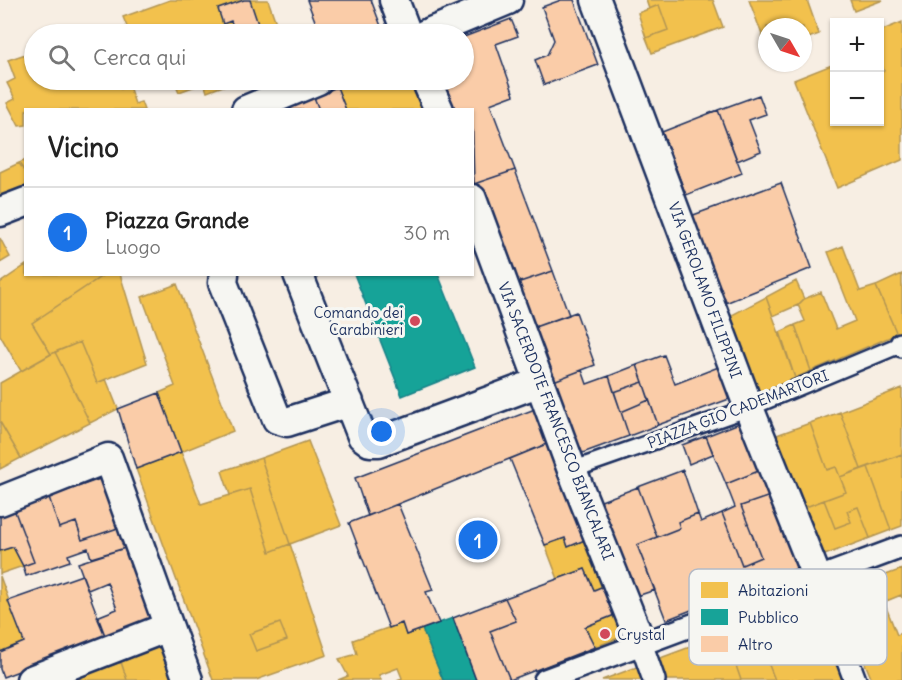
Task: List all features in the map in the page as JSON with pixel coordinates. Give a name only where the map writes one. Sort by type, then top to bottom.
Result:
[{"type":"street","points":[[393,0],[403,24]]},
{"type":"street","points":[[450,24],[508,0]]},
{"type":"street","name":"VIA GEROLAMO FILIPPINI","points":[[596,0],[749,408],[813,569]]},
{"type":"street","points":[[251,108],[294,90]]},
{"type":"street","points":[[430,90],[438,108]]},
{"type":"street","points":[[0,212],[24,203]]},
{"type":"street","name":"VIA SACERDOTE FRANCESCO BIANCALARI","points":[[474,204],[572,471],[641,643]]},
{"type":"street","points":[[224,276],[223,283],[277,419],[287,422],[349,402]]},
{"type":"street","points":[[299,276],[362,436],[370,442],[379,442],[540,382]]},
{"type":"street","points":[[0,501],[108,458],[188,680]]},
{"type":"street","points":[[842,569],[902,547]]},
{"type":"street","points":[[545,680],[689,625]]},
{"type":"street","points":[[31,680],[168,627]]},
{"type":"street","points":[[641,643],[654,680]]},
{"type":"street","points":[[849,665],[855,680]]},
{"type":"lane","name":"PIAZZA GIO CADEMARTORI","points":[[572,471],[749,408],[902,345]]},
{"type":"building: Abitazioni","points":[[170,0],[268,0],[276,24],[126,24],[123,17]]},
{"type":"building: Abitazioni","points":[[646,0],[713,0],[723,27],[652,53],[646,38],[668,30],[659,5],[649,9]]},
{"type":"building: Abitazioni","points":[[749,0],[807,0],[819,34],[812,37],[812,18],[758,18],[758,24]]},
{"type":"building: Abitazioni","points":[[850,0],[883,0],[854,11]]},
{"type":"building: Abitazioni","points":[[659,5],[668,30],[646,38],[638,13]]},
{"type":"building: Abitazioni","points":[[902,22],[902,160],[837,188],[794,80],[830,66],[830,126],[884,126],[884,29]]},
{"type":"building: Abitazioni","points":[[24,54],[24,90],[130,90],[135,104],[141,102],[143,108],[24,108],[24,125],[19,126],[7,103],[15,99],[7,83],[15,79],[8,60]]},
{"type":"building: Abitazioni","points":[[338,90],[417,90],[425,108],[345,108]]},
{"type":"building: Abitazioni","points":[[24,161],[24,171],[19,163]]},
{"type":"building: Abitazioni","points":[[19,163],[24,171],[24,193],[0,199],[0,172]]},
{"type":"building: Abitazioni","points":[[0,238],[10,257],[0,263]]},
{"type":"building: Abitazioni","points":[[843,246],[860,291],[876,286],[897,334],[811,371],[795,325],[805,321],[798,305],[804,299],[821,292],[836,329],[855,321],[828,252]]},
{"type":"building: Abitazioni","points":[[24,266],[24,276],[102,276],[32,323],[51,354],[21,371],[0,335],[0,283]]},
{"type":"building: Abitazioni","points":[[902,274],[902,332],[897,334],[876,286]]},
{"type":"building: Abitazioni","points":[[102,276],[121,276],[147,363],[97,383],[80,342],[51,354],[32,323]]},
{"type":"building: Abitazioni","points":[[796,281],[804,299],[798,305],[773,316],[766,297]]},
{"type":"building: Abitazioni","points":[[177,284],[233,431],[181,452],[159,393],[175,386],[142,297]]},
{"type":"building: Abitazioni","points":[[766,297],[795,378],[758,394],[730,316]]},
{"type":"building: Abitazioni","points":[[795,325],[811,371],[795,378],[780,332]]},
{"type":"building: Abitazioni","points":[[80,342],[97,383],[106,379],[118,409],[90,423],[55,352]]},
{"type":"building: Abitazioni","points":[[55,352],[90,423],[21,458],[0,422],[0,383]]},
{"type":"building: Abitazioni","points":[[902,388],[902,454],[861,469],[840,412]]},
{"type":"building: Abitazioni","points":[[840,412],[861,469],[840,477],[836,467],[827,470],[810,423]]},
{"type":"building: Abitazioni","points":[[0,422],[21,458],[0,469]]},
{"type":"building: Abitazioni","points":[[810,423],[827,470],[836,467],[846,492],[803,508],[774,436]]},
{"type":"building: Abitazioni","points":[[308,441],[341,525],[290,544],[261,458]]},
{"type":"building: Abitazioni","points":[[181,452],[201,504],[250,489],[270,552],[290,544],[327,655],[256,680],[213,680],[136,469]]},
{"type":"building: Abitazioni","points":[[902,454],[902,526],[891,530],[868,467]]},
{"type":"building: Abitazioni","points":[[261,458],[290,544],[270,552],[250,489],[230,495],[222,471]]},
{"type":"building: Abitazioni","points":[[868,467],[891,530],[870,538],[858,507],[847,511],[851,522],[835,528],[824,500],[846,492],[840,477]]},
{"type":"building: Abitazioni","points":[[824,500],[835,528],[851,522],[847,511],[858,507],[870,538],[822,556],[803,508]]},
{"type":"building: Abitazioni","points":[[565,538],[568,547],[587,539],[606,585],[594,590],[585,569],[558,579],[545,545]]},
{"type":"building: Abitazioni","points":[[13,547],[23,566],[0,574],[0,551]]},
{"type":"building: Abitazioni","points":[[902,569],[902,598],[901,595],[887,601],[887,575]]},
{"type":"building: Abitazioni","points":[[0,576],[24,642],[0,652]]},
{"type":"building: Abitazioni","points":[[887,610],[897,635],[902,633],[902,680],[872,680],[866,665],[887,665]]},
{"type":"building: Abitazioni","points":[[617,614],[626,635],[595,647],[585,627]]},
{"type":"building: Abitazioni","points":[[280,623],[287,640],[256,651],[249,634]]},
{"type":"building: Abitazioni","points":[[402,623],[406,635],[422,629],[443,680],[397,680],[402,678],[398,668],[379,675],[381,680],[338,680],[348,676],[339,659],[357,654],[353,640]]},
{"type":"building: Abitazioni","points":[[162,645],[174,680],[127,680],[121,662]]},
{"type":"building: Abitazioni","points":[[689,647],[689,665],[736,665],[741,680],[662,680],[655,660]]},
{"type":"building: Abitazioni","points":[[121,662],[127,680],[73,680]]},
{"type":"building: Abitazioni","points":[[736,665],[769,665],[775,680],[741,680]]},
{"type":"building: Abitazioni","points":[[769,665],[837,665],[843,680],[775,680]]},
{"type":"building: Abitazioni","points":[[637,667],[642,680],[602,680]]},
{"type":"building: Pubblico","name":"Comando dei Carabinieri","points":[[355,276],[439,276],[475,367],[402,396]]},
{"type":"building: Pubblico","points":[[453,618],[476,680],[443,680],[422,629]]},
{"type":"building: Altro","points":[[250,0],[258,24],[232,24],[231,21],[223,24],[218,9]]},
{"type":"building: Altro","points":[[307,0],[371,0],[380,24],[316,24]]},
{"type":"building: Altro","points":[[561,0],[574,0],[598,65],[544,85],[535,60],[547,55],[554,40],[542,7]]},
{"type":"building: Altro","points":[[511,19],[518,36],[496,44],[514,95],[490,104],[515,170],[474,184],[474,108],[444,108],[437,90],[474,90],[474,33]]},
{"type":"building: Altro","points":[[330,90],[338,90],[345,108],[318,108],[314,97]]},
{"type":"building: Altro","points":[[759,95],[766,114],[749,120],[761,151],[737,161],[718,110]]},
{"type":"building: Altro","points":[[314,97],[318,108],[289,108]]},
{"type":"building: Altro","points":[[718,110],[742,173],[686,195],[662,132]]},
{"type":"building: Altro","points":[[515,170],[553,271],[514,284],[474,184]]},
{"type":"building: Altro","points":[[781,183],[812,268],[718,306],[688,217]]},
{"type":"building: Altro","points":[[553,271],[569,315],[532,328],[514,284]]},
{"type":"building: Altro","points":[[576,312],[595,365],[551,382],[532,328]]},
{"type":"building: Altro","points":[[664,355],[675,384],[721,366],[732,398],[658,425],[637,365]]},
{"type":"building: Altro","points":[[637,365],[643,382],[614,392],[609,376]]},
{"type":"building: Altro","points":[[582,370],[587,384],[609,376],[629,436],[577,455],[551,382]]},
{"type":"building: Altro","points":[[643,382],[649,400],[621,412],[614,392]]},
{"type":"building: Altro","points":[[159,393],[181,452],[136,469],[118,409]]},
{"type":"building: Altro","points":[[649,400],[658,425],[629,436],[621,412]]},
{"type":"building: Altro","points":[[535,409],[549,443],[368,516],[355,478]]},
{"type":"building: Altro","points":[[742,422],[761,470],[726,484],[706,436]]},
{"type":"building: Altro","points":[[706,436],[713,454],[689,464],[682,445]]},
{"type":"building: Altro","points":[[549,443],[587,539],[568,547],[565,538],[545,545],[510,459]]},
{"type":"building: Altro","points":[[683,470],[698,514],[678,522],[680,528],[657,537],[638,487]]},
{"type":"building: Altro","points":[[761,470],[770,496],[741,506],[761,557],[742,565],[722,513],[735,507],[726,484]]},
{"type":"building: Altro","points":[[100,479],[118,528],[82,540],[76,522],[59,528],[49,497]]},
{"type":"building: Altro","points":[[638,487],[657,537],[637,545],[655,590],[631,598],[596,503]]},
{"type":"building: Altro","points":[[770,496],[798,568],[689,569],[689,611],[666,620],[637,545],[680,528],[678,522],[698,514],[701,522],[722,513],[742,565],[761,557],[741,506]]},
{"type":"building: Altro","points":[[49,497],[59,528],[76,522],[82,540],[118,528],[125,548],[91,558],[88,548],[68,555],[70,561],[26,576],[23,566],[34,562],[14,509]]},
{"type":"building: Altro","points":[[398,504],[433,590],[426,592],[439,623],[406,635],[402,623],[389,628],[349,523]]},
{"type":"building: Altro","points":[[14,509],[34,562],[23,566],[13,547],[0,551],[0,515]]},
{"type":"building: Altro","points":[[125,548],[152,620],[106,638],[97,617],[117,609],[107,582],[88,590],[78,563]]},
{"type":"building: Altro","points":[[585,569],[594,590],[606,585],[617,614],[585,627],[595,647],[510,680],[490,631],[516,621],[505,598]]},
{"type":"building: Altro","points":[[82,575],[106,638],[3,677],[0,669],[0,652],[24,642],[8,601]]},
{"type":"building: Altro","points":[[505,598],[516,621],[490,631],[510,680],[476,680],[453,618]]},
{"type":"place","name":"Comando dei Carabinieri","points":[[415,321]]},
{"type":"place","name":"Piazza Grande","points":[[478,540]]},
{"type":"place","name":"Crystal","points":[[605,634]]}]
